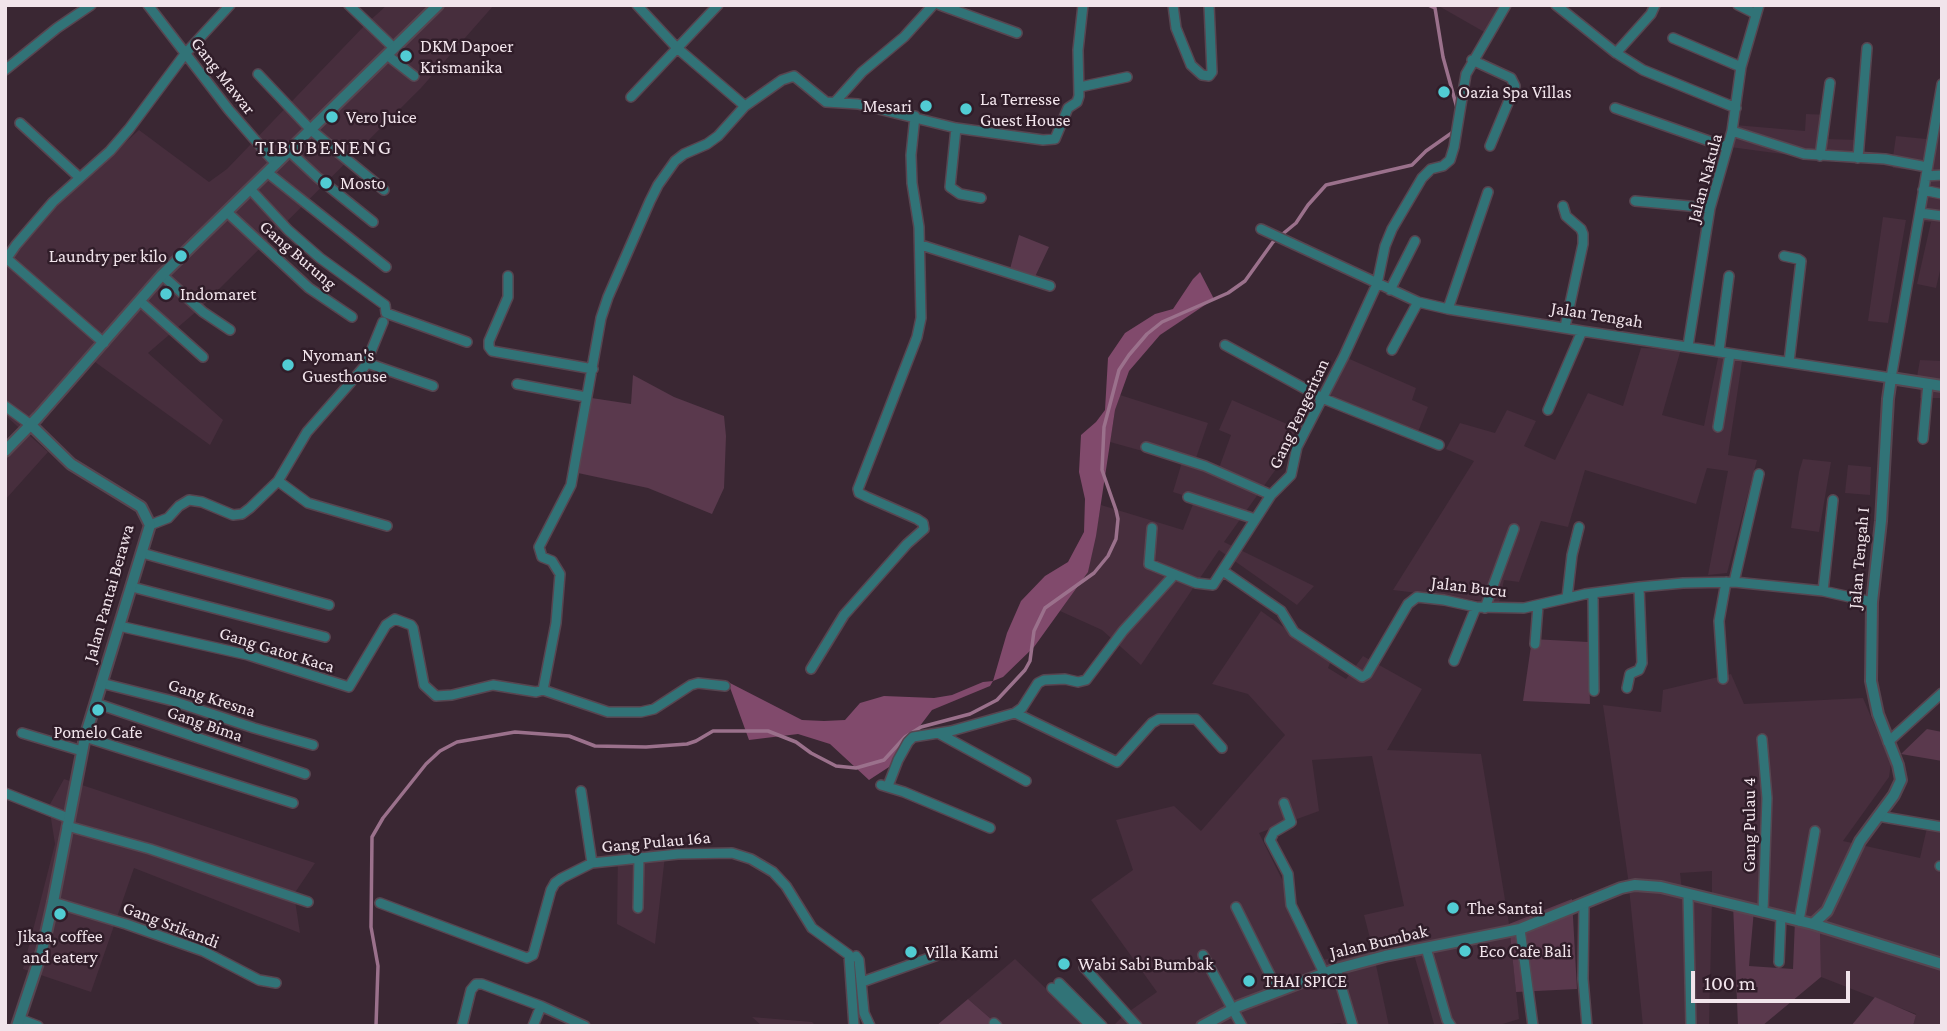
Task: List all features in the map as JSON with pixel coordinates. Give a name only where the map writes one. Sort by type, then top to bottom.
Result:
[{"type":"street","points":[[5,70],[57,28],[91,5]]},
{"type":"street","name":"Gang Mawar","points":[[148,5],[272,168],[386,267]]},
{"type":"street","points":[[104,343],[6,257],[53,202],[110,151],[130,129],[185,54],[230,5]]},
{"type":"street","points":[[349,5],[414,75]]},
{"type":"street","points":[[5,451],[162,275],[438,5]]},
{"type":"street","points":[[638,5],[677,48],[745,106]]},
{"type":"street","points":[[631,97],[718,5]]},
{"type":"street","points":[[835,101],[862,72],[904,37],[933,5]]},
{"type":"street","points":[[940,5],[1017,33]]},
{"type":"street","points":[[725,686],[698,683],[691,685],[654,709],[641,712],[598,709],[544,690],[556,623],[560,574],[552,561],[542,557],[539,547],[571,485],[601,318],[658,185],[675,162],[719,136],[745,106],[782,80],[794,76],[822,99],[915,116],[956,128],[1043,140],[1055,139],[1068,108],[1078,99],[1078,50],[1083,5]]},
{"type":"street","points":[[1174,5],[1176,28],[1191,65],[1202,75],[1209,76],[1212,72],[1209,5]]},
{"type":"street","points":[[1490,146],[1515,86],[1511,78],[1472,60],[1506,5]]},
{"type":"street","points":[[1556,5],[1616,53],[1643,70],[1736,108]]},
{"type":"street","points":[[1616,53],[1651,14],[1655,5]]},
{"type":"street","points":[[1732,131],[1741,67],[1757,10],[1738,5]]},
{"type":"street","points":[[1673,38],[1741,67]]},
{"type":"street","points":[[1858,158],[1867,48]]},
{"type":"street","name":"Gang Pengeritan","points":[[1223,571],[1271,495],[1291,475],[1297,447],[1377,284],[1385,246],[1392,229],[1422,178],[1432,169],[1443,166],[1450,160],[1463,86],[1472,60]]},
{"type":"street","points":[[258,74],[311,130],[384,190]]},
{"type":"street","points":[[1080,87],[1127,78]]},
{"type":"street","points":[[1820,156],[1830,83]]},
{"type":"street","name":"Jalan Tengah I","points":[[1813,924],[1827,911],[1850,859],[1894,795],[1901,780],[1874,699],[1871,681],[1872,602],[1881,522],[1891,378],[1942,84]]},
{"type":"street","points":[[1615,108],[1726,147]]},
{"type":"street","points":[[811,669],[844,615],[923,529],[923,523],[917,519],[859,493],[858,489],[917,338],[921,318],[920,245],[911,155],[915,116]]},
{"type":"street","points":[[20,123],[80,178]]},
{"type":"street","points":[[956,128],[950,187],[960,194],[981,198]]},
{"type":"street","name":"Jalan Nakula","points":[[1688,346],[1710,208],[1732,131],[1804,154],[1902,161],[1926,172],[1942,175]]},
{"type":"street","points":[[289,151],[373,222]]},
{"type":"street","points":[[251,190],[288,230],[320,258],[385,305],[386,313],[467,342]]},
{"type":"street","points":[[1923,190],[1942,194]]},
{"type":"street","points":[[1448,309],[1488,192]]},
{"type":"street","points":[[1634,201],[1710,208]]},
{"type":"street","points":[[1563,206],[1566,216],[1583,234],[1564,327]]},
{"type":"street","name":"Gang Burung","points":[[228,213],[309,288],[352,317]]},
{"type":"street","points":[[1920,213],[1942,216]]},
{"type":"street","name":"Jalan Tengah","points":[[1261,229],[1418,302],[1448,309],[1730,354],[1938,383]]},
{"type":"street","points":[[1390,290],[1415,241]]},
{"type":"street","points":[[920,245],[1050,286]]},
{"type":"street","points":[[1784,256],[1801,261],[1790,362]]},
{"type":"street","points":[[162,275],[203,312],[230,330]]},
{"type":"street","points":[[508,276],[508,297],[489,341],[492,351],[593,369]]},
{"type":"street","points":[[1719,351],[1730,276]]},
{"type":"street","points":[[140,300],[203,357]]},
{"type":"street","points":[[1392,350],[1418,302]]},
{"type":"street","points":[[150,525],[168,518],[179,506],[190,500],[233,515],[242,514],[278,481],[307,432],[367,363],[383,322]]},
{"type":"street","points":[[1548,410],[1582,331]]},
{"type":"street","points":[[1225,345],[1322,398],[1439,445]]},
{"type":"street","points":[[1718,427],[1730,354]]},
{"type":"street","points":[[367,363],[433,387]]},
{"type":"street","points":[[1923,439],[1938,383]]},
{"type":"street","points":[[517,384],[586,397]]},
{"type":"street","points":[[5,406],[31,425]]},
{"type":"street","name":"Jalan Pantai Berawa","points":[[19,1022],[42,951],[85,737],[150,525],[141,508],[71,464],[31,425]]},
{"type":"street","points":[[1146,447],[1205,466],[1271,495]]},
{"type":"street","points":[[1723,679],[1719,621],[1759,474]]},
{"type":"street","points":[[278,481],[308,503],[387,526]]},
{"type":"street","points":[[1188,497],[1255,519]]},
{"type":"street","points":[[1823,591],[1833,500]]},
{"type":"street","points":[[1567,598],[1572,555],[1579,527]]},
{"type":"street","points":[[1152,528],[1149,563],[1174,575],[1210,585],[1213,585],[1223,571]]},
{"type":"street","points":[[1454,661],[1514,529]]},
{"type":"street","points":[[142,553],[329,605]]},
{"type":"street","name":"Jalan Bucu","points":[[1223,571],[1280,611],[1294,632],[1362,677],[1367,674],[1412,600],[1425,597],[1480,607],[1538,606],[1593,593],[1639,587],[1730,582],[1823,591],[1872,602]]},
{"type":"street","points":[[990,828],[884,786],[908,742],[919,734],[938,733],[1015,713],[1022,708],[1038,683],[1044,680],[1086,680],[1123,631],[1174,575]]},
{"type":"street","points":[[132,587],[325,637]]},
{"type":"street","points":[[1627,688],[1630,674],[1639,670],[1642,663],[1639,587]]},
{"type":"street","points":[[1593,593],[1594,691]]},
{"type":"street","points":[[1535,643],[1538,606]]},
{"type":"street","name":"Gang Gatot Kaca","points":[[118,626],[248,655],[349,687],[386,625],[395,620],[413,628],[424,685],[436,696],[493,685],[536,692],[544,690]]},
{"type":"street","name":"Gang Kresna","points":[[101,683],[173,701],[313,745]]},
{"type":"street","points":[[1888,742],[1942,693]]},
{"type":"street","name":"Gang Bima","points":[[95,704],[305,774]]},
{"type":"street","points":[[1015,713],[1117,762],[1152,723],[1159,719],[1196,719],[1222,748]]},
{"type":"street","points":[[22,733],[82,751]]},
{"type":"street","points":[[938,733],[1026,781]]},
{"type":"street","points":[[85,737],[293,803]]},
{"type":"street","name":"Gang Pulau 4","points":[[1762,739],[1767,798],[1763,912]]},
{"type":"street","name":"Gang Pulau 16a","points":[[581,791],[592,863],[639,857],[732,853],[751,859],[773,872],[786,886],[812,928],[849,955],[854,1026]]},
{"type":"street","points":[[5,793],[67,822],[309,902]]},
{"type":"street","points":[[1284,803],[1291,822],[1274,832],[1270,840],[1288,874],[1291,905],[1324,973]]},
{"type":"street","points":[[1878,816],[1942,827]]},
{"type":"street","points":[[1799,921],[1815,831]]},
{"type":"street","points":[[638,908],[639,857]]},
{"type":"street","points":[[380,902],[527,958],[533,955],[545,905],[555,883],[592,863]]},
{"type":"street","name":"Jalan Bumbak","points":[[1209,1024],[1233,1009],[1336,969],[1521,929],[1621,888],[1635,885],[1661,887],[1813,924],[1942,964]]},
{"type":"street","points":[[1688,895],[1691,1026]]},
{"type":"street","name":"Gang Srikandi","points":[[53,902],[203,951],[248,975],[276,983]]},
{"type":"street","points":[[1584,904],[1583,979],[1587,1026]]},
{"type":"street","points":[[1236,907],[1278,991]]},
{"type":"street","points":[[1779,962],[1781,916]]},
{"type":"street","points":[[1521,929],[1533,1026]]},
{"type":"street","points":[[1426,948],[1451,1026]]},
{"type":"street","points":[[862,982],[946,952]]},
{"type":"street","points":[[1203,955],[1242,1026]]},
{"type":"street","points":[[856,956],[859,960],[864,1013],[870,1026]]},
{"type":"street","points":[[1084,967],[1137,1026]]},
{"type":"street","points":[[1336,969],[1353,1026]]},
{"type":"street","points":[[462,1026],[471,990],[476,984],[541,1006],[585,1026]]},
{"type":"street","points":[[1091,1026],[1056,985],[1102,1026]]},
{"type":"street","points":[[533,1026],[541,1006]]},
{"type":"street","points":[[19,1022],[38,1026]]},
{"type":"shaded area","points":[[387,5],[494,5],[421,88],[198,310],[148,353],[223,420],[210,445],[95,362],[29,435],[48,452],[5,500],[5,456],[28,436],[5,415],[5,260],[63,199],[139,130],[209,182],[227,169]]},
{"type":"shaded area","points":[[1437,5],[1510,5],[1493,37]]},
{"type":"shaded area","points":[[1942,112],[1942,262],[1936,288],[1917,284],[1931,222],[1918,221],[1931,172],[1893,168],[1892,164],[1896,136],[1936,140]]},
{"type":"shaded area","points":[[1806,114],[1830,115],[1825,139],[1860,140],[1857,164],[1730,147],[1735,125],[1805,131]]},
{"type":"shaded area","points":[[1883,217],[1906,220],[1888,323],[1868,321]]},
{"type":"shaded area","points":[[1019,235],[1049,247],[1033,281],[1010,269]]},
{"type":"shaded area","points":[[1200,272],[1214,299],[1160,335],[1129,371],[1115,410],[1088,572],[1034,647],[1003,677],[993,681],[1007,633],[1021,601],[1045,576],[1068,562],[1084,532],[1085,499],[1079,472],[1081,435],[1105,410],[1108,358],[1125,333],[1155,314],[1173,309]]},
{"type":"shaded area","points":[[1641,348],[1681,349],[1662,415],[1704,426],[1719,353],[1743,355],[1728,455],[1757,460],[1727,573],[1708,575],[1728,471],[1707,468],[1696,504],[1585,470],[1568,527],[1541,521],[1519,582],[1504,580],[1499,603],[1393,590],[1474,461],[1446,449],[1460,423],[1495,433],[1507,410],[1536,421],[1524,446],[1555,460],[1588,393],[1623,406]]},
{"type":"shaded area","points":[[1345,357],[1416,388],[1412,400],[1428,407],[1416,437],[1325,401]]},
{"type":"shaded area","points":[[1920,360],[1942,361],[1940,398],[1920,398],[1920,383],[1916,382]]},
{"type":"shaded area","points":[[633,375],[674,397],[724,416],[724,488],[712,514],[648,488],[578,473],[585,397],[631,404]]},
{"type":"shaded area","points":[[1120,395],[1208,423],[1196,458],[1219,468],[1231,435],[1219,430],[1232,400],[1303,431],[1224,542],[1314,586],[1297,605],[1219,550],[1141,665],[1102,630],[1060,611],[1088,571],[1101,505],[1183,530],[1195,499],[1173,492],[1182,462],[1110,442]]},
{"type":"shaded area","points":[[1803,459],[1831,462],[1819,532],[1791,528]]},
{"type":"shaded area","points":[[1848,465],[1871,467],[1870,495],[1845,493]]},
{"type":"shaded area","points":[[1261,611],[1331,661],[1328,668],[1346,679],[1363,656],[1422,689],[1387,750],[1481,754],[1509,924],[1519,1019],[1496,1026],[1434,1024],[1411,944],[1373,951],[1389,1026],[1342,1026],[1341,1023],[1308,1026],[1113,1026],[1157,992],[1091,900],[1133,870],[1116,820],[1174,806],[1201,831],[1285,735],[1248,694],[1212,684]],"holes":[[[1372,756],[1404,906],[1364,915],[1373,950],[1322,960],[1259,833],[1319,811],[1312,760]]]},
{"type":"shaded area","points":[[1532,639],[1588,642],[1590,704],[1523,701]]},
{"type":"shaded area","points":[[1731,674],[1744,704],[1863,698],[1891,764],[1889,777],[1843,841],[1920,858],[1929,819],[1942,821],[1942,1026],[1913,1026],[1916,1014],[1821,977],[1820,925],[1712,900],[1709,1026],[1643,1026],[1628,878],[1603,705],[1661,712],[1663,690]],"holes":[[[1712,871],[1712,899],[1682,890],[1680,873]]]},
{"type":"shaded area","points":[[993,681],[990,686],[932,710],[889,767],[869,780],[830,744],[798,734],[749,740],[728,682],[802,720],[824,721],[845,720],[860,703],[884,696],[934,698],[952,695],[983,682]]},
{"type":"shaded area","points":[[1927,729],[1942,732],[1942,761],[1901,754]]},
{"type":"shaded area","points":[[64,779],[315,863],[294,894],[300,933],[134,868],[91,992],[23,969],[55,844],[49,806]]},
{"type":"shaded area","points":[[666,847],[655,944],[617,924],[618,852]]},
{"type":"shaded area","points":[[1572,899],[1577,989],[1516,992],[1509,924]]},
{"type":"shaded area","points":[[1733,904],[1754,910],[1749,966],[1793,969],[1795,920],[1820,925],[1821,977],[1762,1026],[1738,1026]]},
{"type":"shaded area","points":[[1015,959],[1085,1026],[999,1026],[968,999]]},
{"type":"shaded area","points":[[1875,997],[1916,1015],[1913,1026],[1851,1026]]},
{"type":"shaded area","points":[[968,999],[999,1026],[936,1026]]},
{"type":"shaded area","points":[[752,1017],[812,1022],[816,1026],[762,1026]]},
{"type":"waterway","points":[[1428,5],[1435,8],[1443,57],[1457,108]]},
{"type":"waterway","points":[[376,1026],[378,966],[371,927],[372,837],[383,818],[426,764],[440,751],[457,742],[515,732],[569,736],[595,746],[646,747],[687,744],[713,731],[768,731],[796,742],[836,766],[856,768],[884,760],[905,737],[921,727],[970,714],[997,700],[1030,661],[1034,631],[1045,608],[1094,573],[1108,556],[1116,539],[1118,519],[1102,470],[1104,427],[1119,370],[1129,355],[1147,334],[1162,322],[1228,293],[1245,281],[1273,242],[1296,223],[1326,185],[1412,165],[1426,151],[1453,132]]},
{"type":"place","name":"DKM Dapoer Krismanika","points":[[406,56]]},
{"type":"place","name":"Oazia Spa Villas","points":[[1444,92]]},
{"type":"place","name":"Mesari","points":[[926,106]]},
{"type":"place","name":"La Terresse Guest House","points":[[966,109]]},
{"type":"place","name":"Vero Juice","points":[[332,117]]},
{"type":"place","name":"Mosto","points":[[326,183]]},
{"type":"place","name":"Laundry per kilo","points":[[181,256]]},
{"type":"place","name":"Indomaret","points":[[166,294]]},
{"type":"place","name":"Nyoman's Guesthouse","points":[[288,365]]},
{"type":"place","name":"Pomelo Cafe","points":[[98,710]]},
{"type":"place","name":"The Santai","points":[[1453,908]]},
{"type":"place","name":"Jikaa, coffee and eatery","points":[[60,914]]},
{"type":"place","name":"Eco Cafe Bali","points":[[1465,951]]},
{"type":"place","name":"Villa Kami","points":[[911,952]]},
{"type":"place","name":"Wabi Sabi Bumbak","points":[[1064,964]]},
{"type":"place","name":"THAI SPICE","points":[[1249,981]]},
{"type":"district","name":"TIBUBENENG","points":[[324,148]]}]
